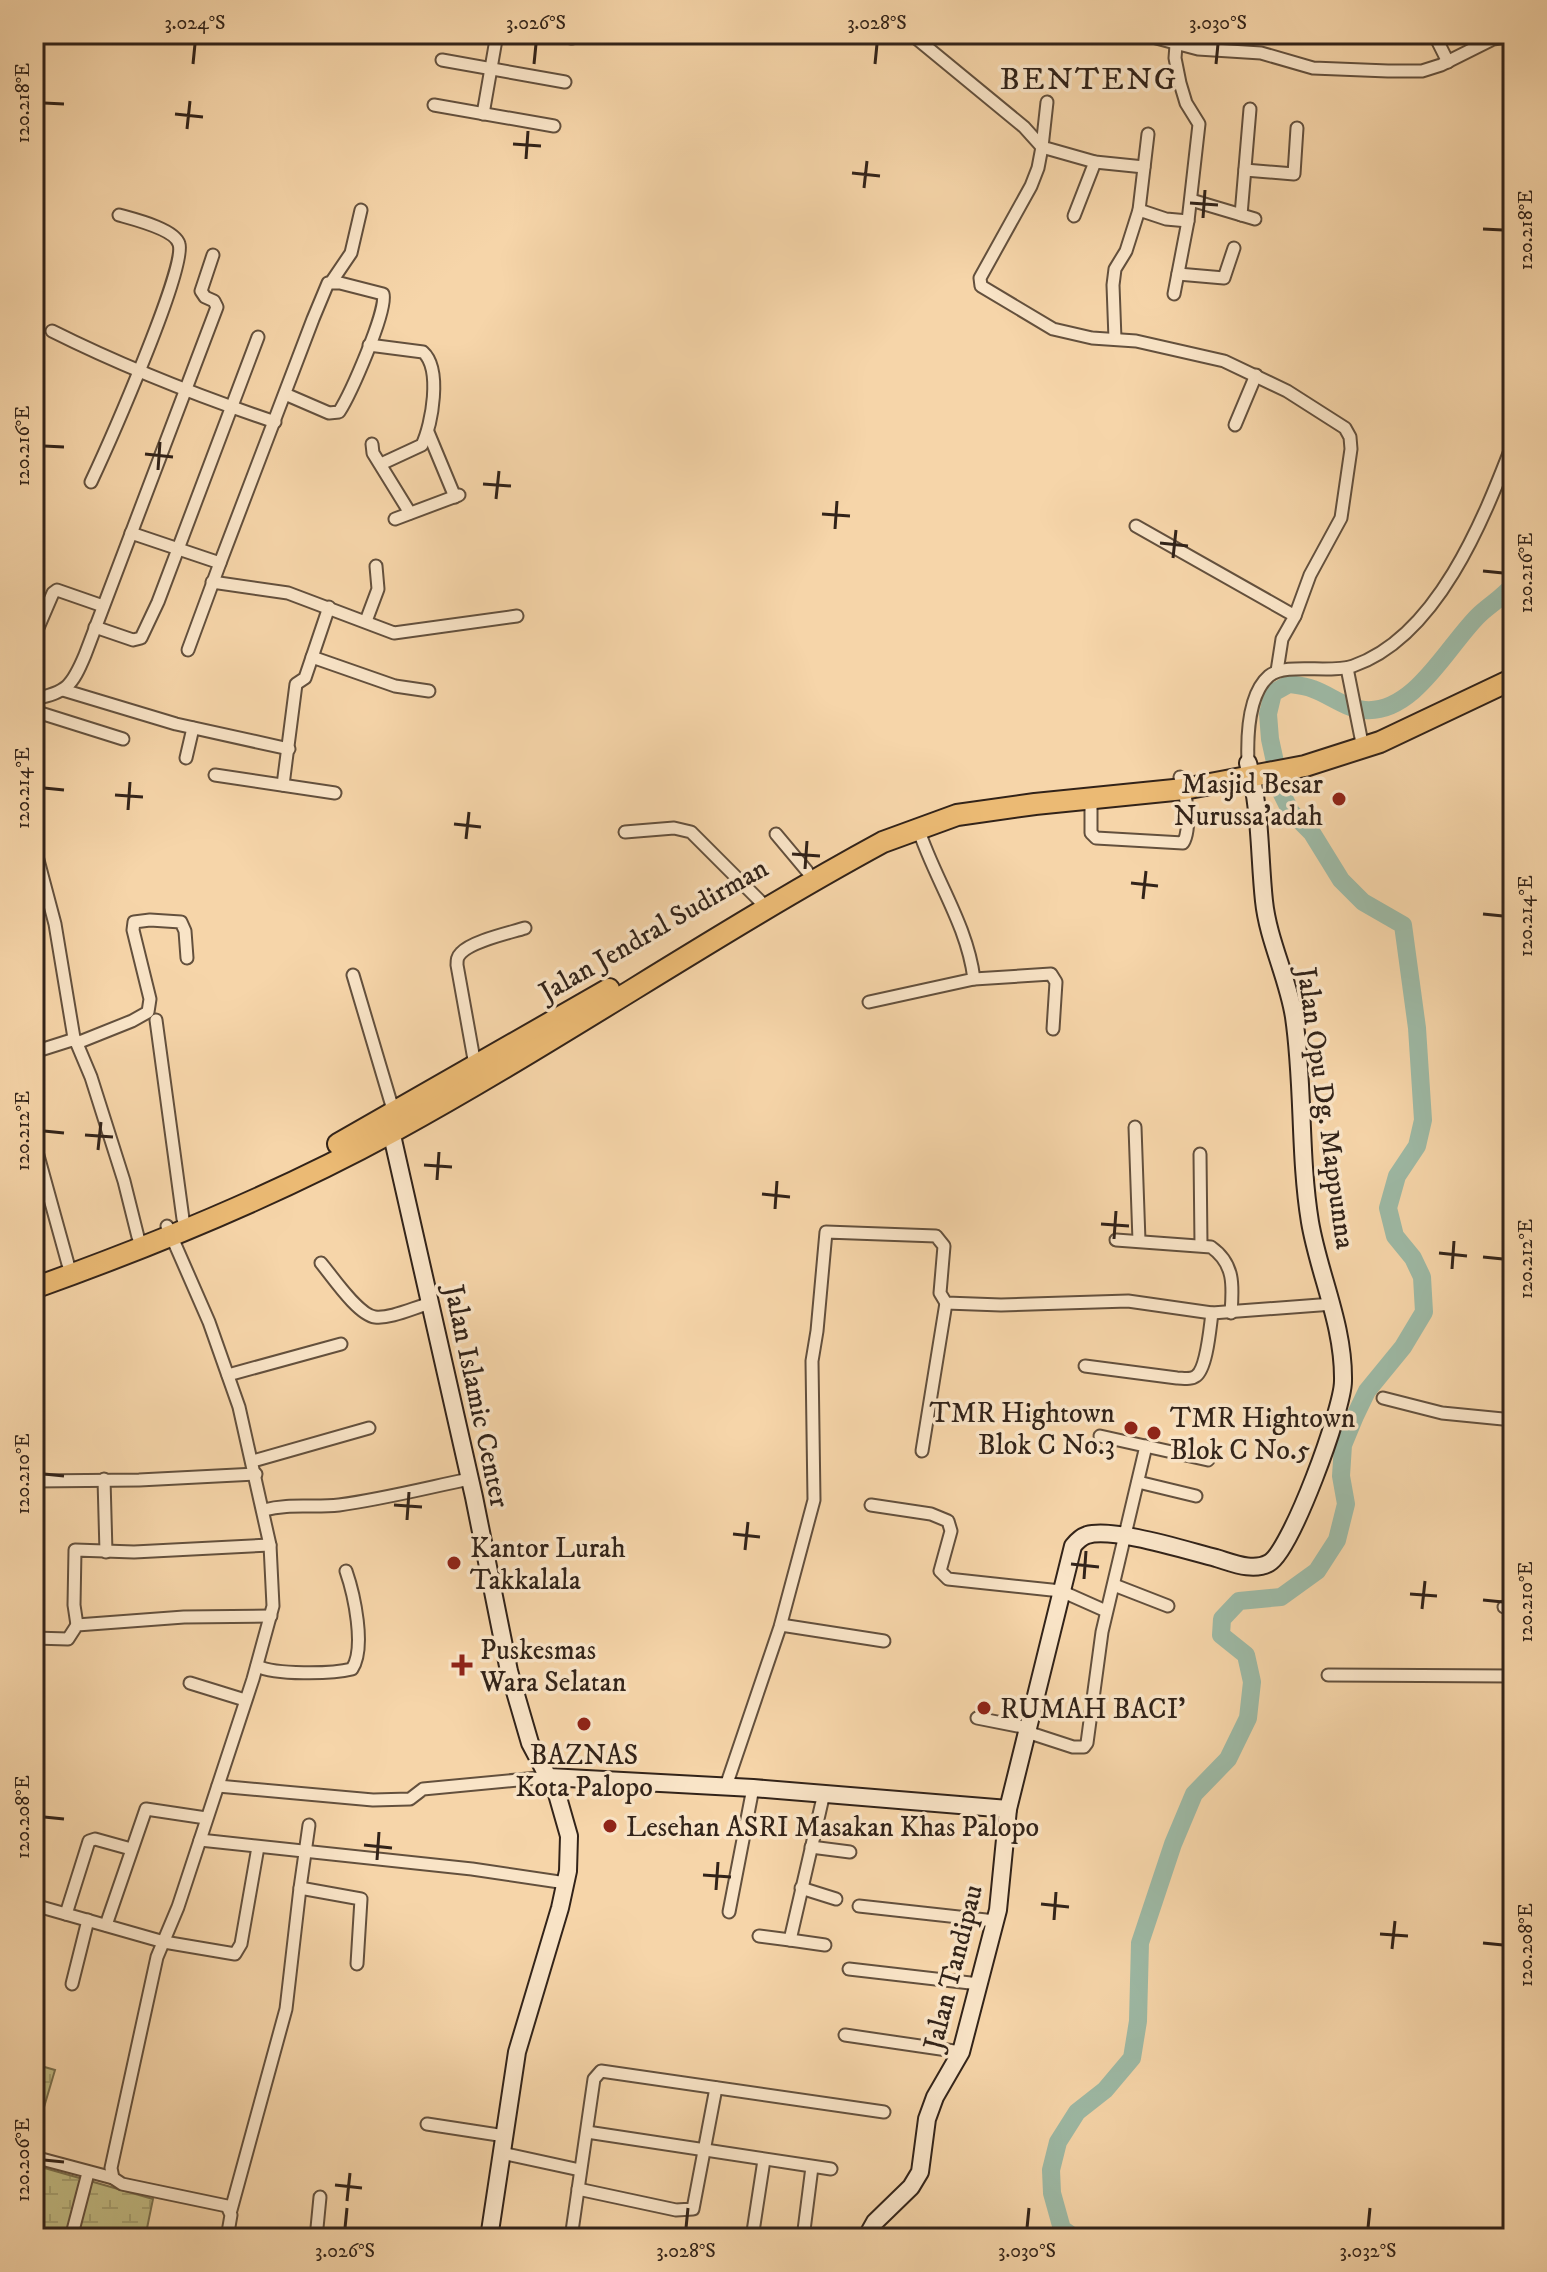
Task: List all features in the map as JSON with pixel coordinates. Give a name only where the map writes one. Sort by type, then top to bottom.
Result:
[{"type":"highway","name":"Jalan Jendral Sudirman","points":[[1362,743],[1513,669]]},
{"type":"highway","name":"Jalan Jendral Sudirman","points":[[34,1288],[174,1227],[391,1120],[883,842],[957,815],[1091,798],[1285,763],[1362,743],[1513,679]]},
{"type":"highway","name":"Jalan Jendral Sudirman","points":[[391,1120],[475,1065],[864,838],[970,802],[1182,783]]},
{"type":"highway","name":"Jalan Jendral Sudirman","points":[[34,1277],[138,1237],[174,1227]]},
{"type":"street","points":[[483,114],[497,34]]},
{"type":"street","points":[[550,34],[572,38]]},
{"type":"street","points":[[911,34],[1024,127],[1042,147],[1095,162],[1144,167]]},
{"type":"street","points":[[1141,34],[1176,45],[1261,53],[1313,68],[1422,71],[1448,62],[1493,39],[1513,36]]},
{"type":"street","points":[[1434,34],[1448,62]]},
{"type":"street","points":[[1174,294],[1188,221],[1199,124],[1186,103],[1180,83],[1176,45]]},
{"type":"street","points":[[442,60],[565,82]]},
{"type":"street","points":[[1047,102],[1038,168],[980,283],[1053,329],[1092,338],[1166,347],[1224,361],[1287,391],[1345,428],[1350,437],[1341,518],[1310,575],[1295,616],[1282,639],[1277,671]]},
{"type":"street","points":[[434,105],[554,126]]},
{"type":"street","points":[[1241,215],[1250,109]]},
{"type":"street","points":[[1245,170],[1294,174],[1297,128]]},
{"type":"street","points":[[1115,339],[1115,269],[1126,251],[1139,210],[1148,134]]},
{"type":"street","points":[[1074,216],[1095,162]]},
{"type":"street","points":[[1191,200],[1255,219]]},
{"type":"street","points":[[188,650],[324,291],[351,253],[361,210]]},
{"type":"street","points":[[1139,210],[1166,219],[1188,221]]},
{"type":"street","points":[[91,482],[139,371],[180,251],[177,239],[159,228],[119,215]]},
{"type":"street","points":[[1178,274],[1224,278],[1234,248]]},
{"type":"street","points":[[34,699],[63,690],[77,675],[216,310],[214,301],[201,291],[213,255]]},
{"type":"street","points":[[285,394],[329,413],[339,412],[369,345],[385,297],[332,281]]},
{"type":"street","points":[[52,331],[184,391],[275,422]]},
{"type":"street","points":[[95,627],[133,640],[141,638],[158,602],[258,337]]},
{"type":"street","points":[[369,345],[418,350],[427,355],[431,362],[432,414],[422,445],[381,464]]},
{"type":"street","points":[[1235,425],[1256,375]]},
{"type":"street","points":[[395,519],[457,496],[428,432]]},
{"type":"street","points":[[1256,768],[1250,715],[1266,678],[1277,671],[1347,668],[1381,654],[1401,639],[1434,602],[1474,531],[1513,443]]},
{"type":"street","points":[[372,444],[373,453],[410,513]]},
{"type":"street","points":[[1136,526],[1295,616]]},
{"type":"street","points":[[131,533],[220,563]]},
{"type":"street","points":[[366,621],[378,589],[376,566]]},
{"type":"street","points":[[212,582],[288,593],[394,633],[517,616]]},
{"type":"street","points":[[34,637],[57,590],[103,606]]},
{"type":"street","points":[[283,785],[296,684],[305,678],[329,607]]},
{"type":"street","points":[[312,657],[395,686],[429,691]]},
{"type":"street","points":[[1347,668],[1362,743]]},
{"type":"street","points":[[63,690],[193,728],[289,749]]},
{"type":"street","points":[[34,711],[123,739]]},
{"type":"street","points":[[186,758],[193,728]]},
{"type":"street","name":"Jalan Opu Dg. Mappunna","points":[[1027,1730],[1073,1546],[1083,1536],[1097,1533],[1248,1566],[1267,1564],[1274,1559],[1297,1519],[1326,1451],[1341,1399],[1343,1366],[1333,1304],[1310,1225],[1294,1017],[1284,971],[1266,916],[1256,768]]},
{"type":"street","points":[[215,775],[335,793]]},
{"type":"street","points":[[1091,798],[1091,833],[1096,838],[1183,843],[1187,836],[1182,783]]},
{"type":"street","points":[[625,832],[674,828],[691,832],[760,901]]},
{"type":"street","points":[[918,828],[936,876],[959,919],[971,952],[974,979]]},
{"type":"street","points":[[776,834],[807,871]]},
{"type":"street","points":[[34,845],[55,924],[75,1041],[91,1077],[138,1237]]},
{"type":"street","points":[[34,1052],[132,1021],[148,1012],[150,999],[133,930],[134,922],[181,922],[185,931],[187,958]]},
{"type":"street","points":[[475,1065],[458,957],[462,951],[525,928]]},
{"type":"street","points":[[869,1002],[974,979],[1051,974],[1056,982],[1053,1029]]},
{"type":"street","points":[[353,975],[391,1120]]},
{"type":"street","points":[[113,2178],[111,2168],[151,1984],[257,1666],[271,1616],[274,1590],[270,1545],[254,1467],[228,1375],[174,1227],[156,1020]]},
{"type":"street","name":"Jalan Islamic Center","points":[[391,1120],[509,1671],[530,1743],[549,1777],[564,1813],[569,1836],[566,1883],[517,2052],[489,2238]]},
{"type":"street","points":[[1135,1127],[1139,1241]]},
{"type":"street","points":[[34,1141],[68,1264]]},
{"type":"street","points":[[1200,1154],[1201,1245]]},
{"type":"street","points":[[726,1786],[781,1625],[815,1494],[812,1361],[826,1232],[936,1236],[944,1246],[940,1293],[946,1303],[922,1451]]},
{"type":"street","points":[[1116,1240],[1211,1247],[1229,1265],[1233,1289],[1231,1313]]},
{"type":"street","points":[[321,1263],[369,1315],[383,1317],[431,1303]]},
{"type":"street","points":[[946,1303],[1001,1305],[1128,1301],[1212,1313],[1333,1304]]},
{"type":"street","points":[[1085,1366],[1189,1379],[1197,1375],[1202,1367],[1212,1313]]},
{"type":"street","points":[[228,1375],[341,1344]]},
{"type":"street","points":[[1383,1398],[1442,1413],[1513,1420]]},
{"type":"street","points":[[34,1481],[139,1480],[254,1467],[369,1428]]},
{"type":"street","points":[[1100,1436],[1208,1460]]},
{"type":"street","points":[[977,1718],[1027,1730],[1073,1747],[1086,1745],[1106,1611],[1146,1446]]},
{"type":"street","points":[[104,1479],[106,1552]]},
{"type":"street","points":[[264,1510],[295,1505],[335,1505],[469,1479]]},
{"type":"street","points":[[1138,1482],[1196,1496]]},
{"type":"street","points":[[871,1505],[931,1514],[948,1521],[951,1531],[940,1571],[948,1579],[1061,1591],[1106,1611]]},
{"type":"street","points":[[34,1638],[68,1639],[77,1625],[74,1550],[152,1552],[270,1545]]},
{"type":"street","points":[[257,1666],[305,1672],[352,1669],[357,1658],[358,1637],[346,1571]]},
{"type":"street","points":[[1114,1585],[1168,1606]]},
{"type":"street","points":[[77,1625],[184,1617],[271,1616]]},
{"type":"street","points":[[781,1625],[884,1641]]},
{"type":"street","points":[[1328,1675],[1513,1676]]},
{"type":"street","points":[[190,1683],[245,1700]]},
{"type":"street","name":"Jalan Tandipau","points":[[866,2238],[875,2222],[911,2187],[920,2172],[927,2119],[935,2097],[961,2052],[995,1921],[1008,1809],[1027,1730]]},
{"type":"street","points":[[218,1786],[373,1800],[413,1798],[423,1789],[549,1777],[726,1786],[1008,1809]]},
{"type":"street","points":[[729,1912],[753,1788]]},
{"type":"street","points":[[790,1940],[824,1793]]},
{"type":"street","points":[[106,1925],[147,1808],[206,1818]]},
{"type":"street","points":[[227,2238],[231,2210],[286,2009],[309,1825]]},
{"type":"street","points":[[66,1914],[89,1841],[95,1839],[131,1849]]},
{"type":"street","points":[[200,1840],[472,1869],[566,1883]]},
{"type":"street","points":[[34,1905],[164,1942],[231,1955],[238,1952],[258,1847]]},
{"type":"street","points":[[811,1847],[850,1852]]},
{"type":"street","points":[[300,1888],[361,1899],[357,1964]]},
{"type":"street","points":[[801,1888],[836,1899]]},
{"type":"street","points":[[859,1906],[995,1921]]},
{"type":"street","points":[[72,1984],[88,1920]]},
{"type":"street","points":[[759,1936],[825,1945]]},
{"type":"street","points":[[849,1969],[979,1984]]},
{"type":"street","points":[[845,2035],[961,2052]]},
{"type":"street","points":[[571,2238],[594,2079],[601,2071],[884,2112]]},
{"type":"street","points":[[578,2189],[676,2210],[691,2209],[695,2206],[716,2088]]},
{"type":"street","points":[[427,2124],[505,2136]]},
{"type":"street","points":[[587,2132],[831,2169]]},
{"type":"street","points":[[502,2153],[580,2170]]},
{"type":"street","points":[[34,2157],[113,2178],[122,2184],[220,2203],[231,2210]]},
{"type":"street","points":[[752,2238],[764,2160]]},
{"type":"street","points":[[803,2238],[812,2167]]},
{"type":"street","points":[[71,2238],[88,2173]]},
{"type":"street","points":[[316,2238],[320,2197]]},
{"type":"green space","points":[[34,2064],[55,2070],[34,2141]]},
{"type":"green space","points":[[34,2165],[153,2199],[145,2238],[34,2238]]},
{"type":"waterway","points":[[1075,2238],[1062,2229],[1052,2193],[1051,2170],[1058,2142],[1077,2112],[1105,2090],[1132,2058],[1138,2021],[1140,1943],[1173,1844],[1194,1794],[1228,1759],[1248,1718],[1252,1682],[1246,1655],[1221,1635],[1222,1619],[1239,1601],[1281,1597],[1317,1571],[1337,1540],[1346,1504],[1341,1476],[1343,1445],[1367,1391],[1403,1347],[1424,1312],[1422,1277],[1413,1258],[1395,1236],[1388,1208],[1397,1176],[1417,1146],[1423,1120],[1417,1028],[1403,925],[1363,902],[1341,880],[1312,833],[1291,812],[1282,794],[1270,739],[1268,714],[1273,693],[1289,684],[1301,686],[1365,710],[1383,708],[1400,701],[1430,674],[1480,614],[1513,585]]},
{"type":"place","name":"Masjid Besar Nurussa'adah","points":[[1339,799]]},
{"type":"place","name":"TMR Hightown Blok C No.3","points":[[1131,1428]]},
{"type":"place","name":"TMR Hightown Blok C No.5","points":[[1154,1433]]},
{"type":"place","name":"Kantor Lurah Takkalala","points":[[454,1563]]},
{"type":"place","name":"Puskesmas Wara Selatan","points":[[462,1665]]},
{"type":"place","name":"RUMAH BACI'","points":[[984,1708]]},
{"type":"place","name":"BAZNAS Kota Palopo","points":[[584,1724]]},
{"type":"place","name":"Lesehan ASRI Masakan Khas Palopo","points":[[610,1826]]},
{"type":"district","name":"BENTENG","points":[[1089,78]]}]
